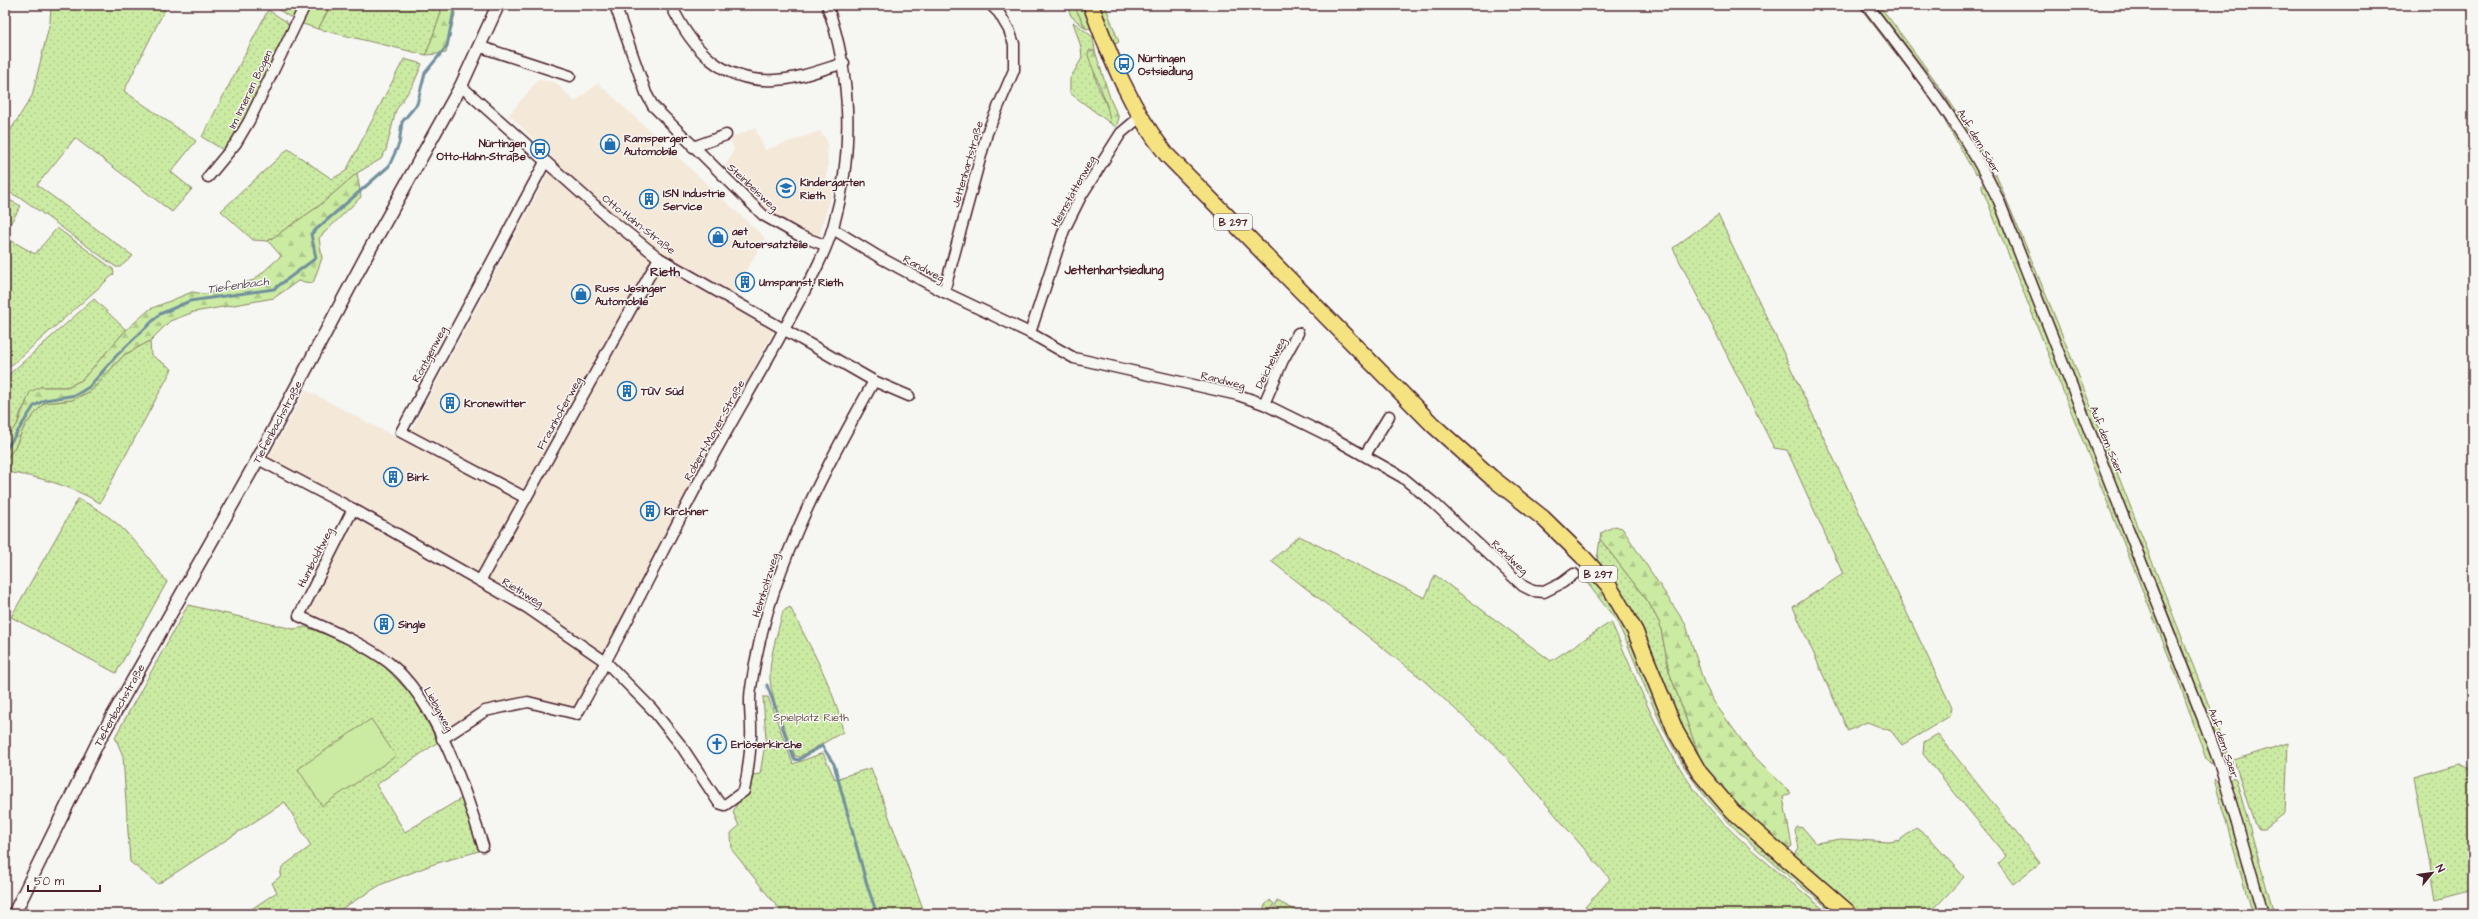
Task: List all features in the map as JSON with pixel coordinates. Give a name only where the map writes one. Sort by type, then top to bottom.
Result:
[{"type":"main road","name":"B 297","points":[[1091,5],[1123,86],[1140,117],[1167,156],[1433,425],[1491,477],[1542,518],[1582,556],[1609,586],[1635,631],[1676,732],[1699,772],[1733,812],[1850,914]]},
{"type":"street","name":"Im Inneren Bogen","points":[[208,177],[236,143],[249,121],[305,5]]},
{"type":"street","name":"Tiefenbachstraße","points":[[14,914],[71,797],[128,687],[258,459],[366,256],[461,86],[481,47],[498,5]]},
{"type":"street","name":"Steinbeisweg","points":[[616,5],[646,93],[653,106],[763,215],[800,236],[826,246]]},
{"type":"street","points":[[671,5],[683,30],[695,46],[723,69],[740,76],[776,80],[798,77],[844,64]]},
{"type":"street","name":"Robert-Mayer-Straße","points":[[442,739],[485,711],[528,702],[577,714],[606,662],[702,476],[785,328],[833,229],[841,188],[846,149],[847,117],[844,64],[838,36],[827,5]]},
{"type":"street","name":"Jettenhartstraße","points":[[944,292],[986,133],[1014,70],[1014,44],[999,13],[991,5]]},
{"type":"street","name":"Auf dem Säer","points":[[1867,5],[1956,124],[1987,174],[1999,201],[2206,726],[2221,768],[2263,914]]},
{"type":"street","points":[[481,47],[570,76]]},
{"type":"street","name":"Otto-Hahn-Straße","points":[[461,86],[610,219],[660,258],[785,328],[874,381],[909,396]]},
{"type":"street","name":"Heimstättenweg","points":[[1030,333],[1068,223],[1082,196],[1121,133],[1140,117]]},
{"type":"street","points":[[693,147],[726,135]]},
{"type":"street","name":"Röntgenweg","points":[[526,498],[401,432],[545,162]]},
{"type":"street","name":"Randweg","points":[[833,229],[944,292],[1030,333],[1074,358],[1238,395],[1264,404],[1366,455],[1402,477],[1435,504],[1523,586],[1533,591],[1544,592],[1562,583],[1574,574]]},
{"type":"street","name":"Fraunhoferweg","points":[[480,581],[660,258]]},
{"type":"street","name":"Deichelweg","points":[[1264,404],[1283,360],[1298,333]]},
{"type":"street","name":"Helmholtzweg","points":[[725,805],[744,791],[751,736],[750,689],[768,615],[785,557],[823,473],[874,381]]},
{"type":"street","points":[[1366,455],[1389,416]]},
{"type":"street","name":"Riethweg","points":[[258,459],[353,509],[526,606],[606,662],[652,709],[680,744],[719,803],[725,805]]},
{"type":"street","name":"Humboldtweg","points":[[299,616],[353,509]]},
{"type":"street","name":"Liebigweg","points":[[299,616],[354,641],[389,663],[415,689],[442,739],[460,778],[482,846]]},
{"type":"shaded area","points":[[538,80],[555,82],[575,102],[598,83],[765,238],[726,305],[775,328],[606,659],[575,711],[529,699],[446,732],[424,688],[385,656],[304,615],[360,505],[268,459],[306,390],[405,442],[555,160],[509,115]]},
{"type":"shaded area","name":"Kindergarten Rieth","points":[[755,128],[765,150],[820,131],[827,141],[828,166],[825,182],[834,184],[818,240],[779,222],[722,172],[734,150],[730,138]]},
{"type":"green space","points":[[51,5],[167,5],[124,91],[196,141],[171,172],[192,189],[172,212],[75,138],[37,185],[133,256],[120,267],[116,267],[24,200],[5,190],[5,139],[32,96],[50,22]]},
{"type":"green space","points":[[271,5],[302,5],[295,17],[290,17]]},
{"type":"green space","points":[[309,5],[331,5],[318,29],[300,23]]},
{"type":"green space","points":[[331,5],[440,5],[441,13],[426,55],[318,29]]},
{"type":"green space","points":[[440,5],[457,5],[446,53],[426,55],[441,13]]},
{"type":"green space","points":[[1067,5],[1074,5],[1086,29],[1071,16]]},
{"type":"green space","points":[[1074,5],[1086,5],[1094,27],[1086,29]]},
{"type":"green space","points":[[1098,5],[1105,5],[1119,42],[1115,44]]},
{"type":"green space","points":[[1858,5],[1864,5],[1938,103],[1980,175],[1975,174],[1935,104]]},
{"type":"green space","points":[[1875,5],[1879,5],[1938,84],[1965,124],[1991,167],[1989,168],[1940,89]]},
{"type":"green space","points":[[268,10],[287,22],[289,27],[241,130],[225,151],[202,137]]},
{"type":"green space","points":[[1073,22],[1093,37],[1095,51],[1089,51],[1097,84],[1110,113],[1110,123],[1070,93],[1070,79],[1082,58],[1081,47]]},
{"type":"green space","points":[[1089,51],[1095,51],[1111,101],[1119,118],[1116,127],[1110,123],[1107,106],[1088,55]]},
{"type":"green space","points":[[404,59],[422,64],[413,85],[396,110],[386,150],[381,159],[357,173],[319,206],[268,241],[253,240],[221,211],[288,149],[332,179],[346,171]]},
{"type":"green space","points":[[357,173],[361,197],[319,238],[322,258],[313,283],[298,281],[274,298],[194,312],[170,321],[150,341],[124,355],[91,391],[72,400],[44,403],[25,425],[15,447],[5,461],[5,438],[17,425],[30,392],[40,387],[67,387],[82,380],[126,330],[150,309],[192,292],[205,294],[254,280],[281,256],[268,241],[319,206]]},
{"type":"green space","points":[[1993,175],[1996,175],[2084,390],[2227,751],[2225,754],[2221,753],[2183,651]]},
{"type":"green space","points":[[1984,183],[2003,223],[2187,687],[2213,761],[2211,764],[2206,759],[2179,682],[1982,188],[1982,184]]},
{"type":"green space","points":[[5,198],[21,206],[5,232]]},
{"type":"green space","points":[[1718,215],[1952,708],[1950,716],[1902,745],[1891,731],[1867,722],[1848,731],[1793,607],[1843,574],[1787,450],[1774,448],[1673,248]]},
{"type":"green space","points":[[57,228],[113,269],[114,274],[5,371],[5,237],[35,254]]},
{"type":"green space","points":[[94,299],[126,330],[82,380],[67,387],[40,387],[21,411],[17,425],[5,438],[5,378]]},
{"type":"green space","points":[[150,341],[151,355],[172,369],[100,503],[66,487],[42,479],[5,472],[5,461],[15,447],[25,425],[44,403],[72,400],[91,391],[124,355]]},
{"type":"green space","points":[[78,499],[106,515],[128,534],[138,544],[167,582],[116,673],[11,617]]},
{"type":"green space","points":[[1615,526],[1622,528],[1686,625],[1704,683],[1714,702],[1750,752],[1791,793],[1783,797],[1792,846],[1787,851],[1729,797],[1701,761],[1669,671],[1660,624],[1649,603],[1600,539],[1601,533]]},
{"type":"green space","points":[[1299,536],[1425,598],[1435,575],[1551,661],[1611,622],[1660,732],[1683,774],[1697,793],[1711,810],[1743,842],[1829,914],[1579,914],[1610,879],[1500,750],[1421,678],[1271,561]]},
{"type":"green space","points":[[1600,539],[1649,603],[1660,624],[1669,671],[1701,761],[1678,723],[1637,620],[1619,588],[1597,560]]},
{"type":"green space","points":[[1586,572],[1595,577],[1632,639],[1627,643],[1616,620],[1588,584],[1583,574]]},
{"type":"green space","points":[[188,605],[293,629],[306,627],[345,642],[383,665],[414,698],[438,742],[376,785],[405,832],[462,798],[479,851],[434,864],[382,884],[333,914],[244,914],[277,892],[272,883],[280,877],[282,867],[311,846],[285,802],[158,884],[130,862],[123,756],[115,737]]},
{"type":"green space","name":"Spielplatz Rieth","points":[[790,607],[828,684],[843,732],[799,757],[795,756],[780,718],[771,689],[770,679],[772,653],[783,611]]},
{"type":"green space","points":[[1632,639],[1692,770],[1843,914],[1835,914],[1762,853],[1727,820],[1696,784],[1675,751],[1649,698],[1627,643]]},
{"type":"green space","points":[[763,697],[768,697],[793,764],[823,753],[835,779],[871,768],[925,914],[783,914],[732,850],[731,833],[739,826],[733,812],[737,804],[749,794],[753,775],[760,774],[766,738]]},
{"type":"green space","points":[[371,719],[396,756],[322,806],[298,769]]},
{"type":"green space","points":[[1938,734],[2040,863],[2013,884],[1998,864],[2006,856],[1923,754],[1924,742]]},
{"type":"green space","points":[[2288,743],[2285,813],[2264,829],[2259,829],[2254,823],[2234,760]]},
{"type":"green space","points":[[2459,764],[2473,771],[2473,889],[2436,899],[2414,777]]},
{"type":"green space","points":[[2233,777],[2236,779],[2274,914],[2268,914],[2229,781]]},
{"type":"green space","points":[[2214,779],[2219,782],[2257,914],[2252,914]]},
{"type":"green space","points":[[1797,827],[1803,828],[1816,843],[1841,839],[1890,842],[1900,840],[1916,828],[1928,837],[1964,877],[1929,914],[1859,914],[1795,860],[1794,855],[1799,848],[1795,831]]},
{"type":"green space","points":[[1270,900],[1274,904],[1270,914],[1262,914],[1265,905]]},
{"type":"green space","points":[[1277,901],[1303,914],[1273,914]]},
{"type":"waterway","name":"Tiefenbach","points":[[5,451],[34,406],[45,400],[76,395],[89,387],[117,355],[160,314],[190,301],[274,289],[316,258],[311,234],[389,166],[399,144],[402,122],[417,104],[425,73],[447,46],[455,5]]},
{"type":"waterway","points":[[767,685],[794,759],[799,760],[822,746],[834,764],[867,885],[877,914]]},
{"type":"place","name":"Nürtingen Ostsiedlung","points":[[1124,64]]},
{"type":"place","name":"Ramsperger Automobile","points":[[610,144]]},
{"type":"place","name":"Nürtingen Otto-Hahn-Straße","points":[[540,149]]},
{"type":"place","name":"Kindergarten Rieth","points":[[786,188]]},
{"type":"place","name":"ISN Industrie Service","points":[[649,199]]},
{"type":"place","name":"aet Autoersatzteile","points":[[718,237]]},
{"type":"place","name":"Umspannst. Rieth","points":[[745,282]]},
{"type":"place","name":"Russ Jesinger Automobile","points":[[581,294]]},
{"type":"place","name":"TÜV Süd","points":[[627,391]]},
{"type":"place","name":"Kronewitter","points":[[450,403]]},
{"type":"place","name":"Birk","points":[[393,477]]},
{"type":"place","name":"Kirchner","points":[[650,511]]},
{"type":"place","name":"Single","points":[[384,624]]},
{"type":"place","name":"Erlöserkirche","points":[[717,744]]},
{"type":"district","name":"Jettenhartsiedlung","points":[[1114,270]]},
{"type":"district","name":"Rieth","points":[[665,271]]}]
